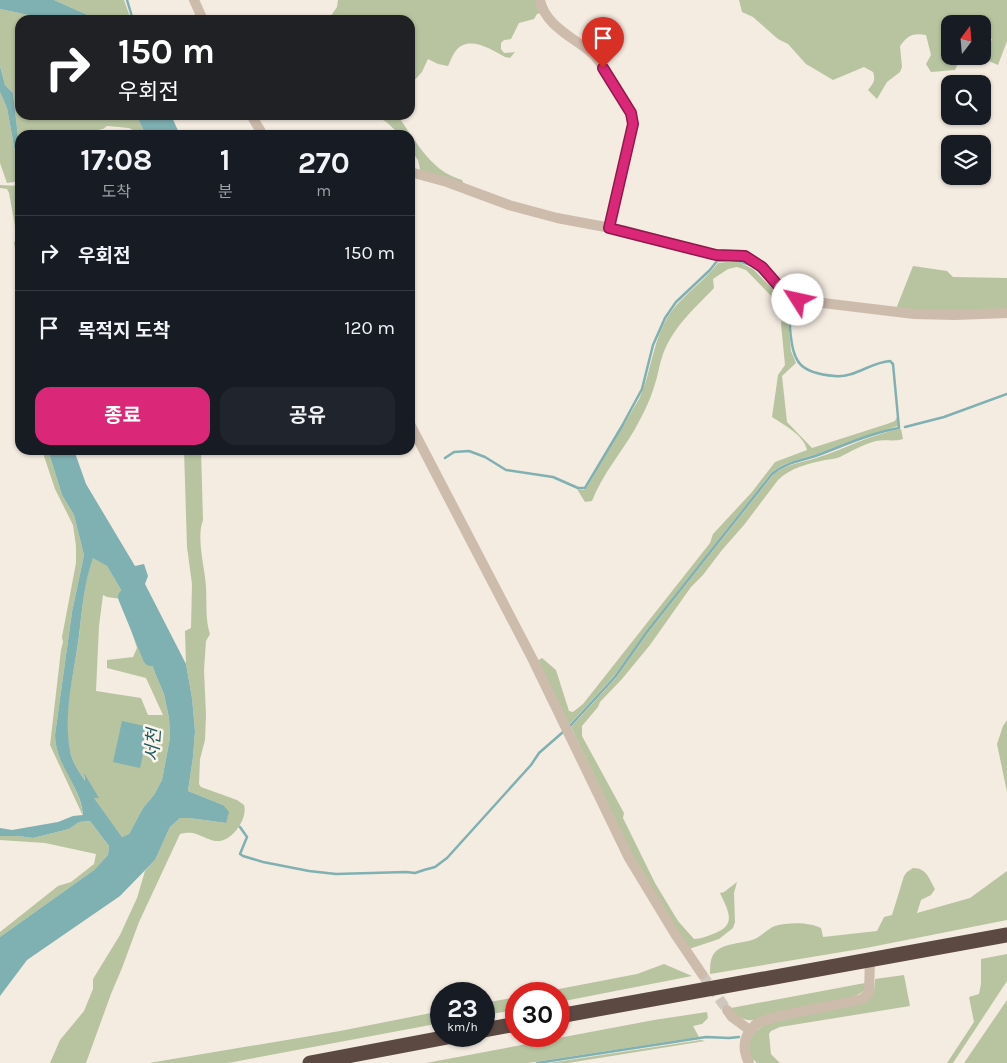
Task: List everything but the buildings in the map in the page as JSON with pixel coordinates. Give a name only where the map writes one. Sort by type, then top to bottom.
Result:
[{"type":"highway","points":[[570,1014],[1007,935]]},
{"type":"highway","points":[[310,1063],[430,1040]]},
{"type":"street","points":[[194,0],[201,15]]},
{"type":"street","points":[[540,0],[542,9],[553,23],[574,42],[594,55],[631,113],[633,124],[609,228]]},
{"type":"street","points":[[415,173],[447,182],[509,205],[557,218],[609,228],[716,255],[745,256],[762,267],[788,297],[798,300],[914,314],[1007,313]]},
{"type":"street","points":[[415,434],[533,660],[629,858],[675,934],[702,974]]},
{"type":"street","points":[[749,1063],[744,1051],[745,1038],[756,1024],[772,1018],[862,1000],[869,993],[870,959]]},
{"type":"street","points":[[727,1010],[732,1017],[751,1031]]},
{"type":"green space","points":[[54,0],[124,0],[129,15],[88,15]]},
{"type":"green space","points":[[338,0],[538,0],[541,13],[537,14],[534,19],[519,23],[511,39],[504,40],[501,43],[501,49],[504,53],[515,52],[510,58],[486,47],[466,44],[455,52],[448,66],[428,59],[422,72],[415,80],[415,15],[331,15],[337,7]]},
{"type":"green space","points":[[739,0],[1007,0],[1007,41],[998,65],[991,62],[991,15],[941,15],[941,65],[957,65],[955,70],[931,72],[926,64],[931,55],[926,35],[918,34],[911,36],[900,46],[902,67],[900,72],[887,82],[877,99],[868,90],[874,82],[873,72],[864,67],[833,80],[806,64],[788,44],[778,39],[753,17],[742,12]]},
{"type":"green space","points":[[0,9],[28,15],[15,15],[15,110],[13,93],[5,85],[0,66]]},
{"type":"green space","points":[[0,92],[7,108],[15,152],[15,182],[7,183],[0,163]]},
{"type":"green space","points":[[16,120],[138,120],[144,130],[107,126],[97,130],[17,130]]},
{"type":"green space","points":[[382,120],[401,120],[407,130],[395,130]]},
{"type":"green space","points":[[415,141],[426,156],[451,176],[462,180],[465,187],[421,174],[418,160],[415,156]]},
{"type":"green space","points":[[0,185],[15,186],[15,226],[9,193],[7,189],[0,188]]},
{"type":"green space","points":[[736,261],[753,269],[774,290],[787,309],[791,351],[796,363],[782,376],[787,422],[812,448],[887,424],[895,421],[897,417],[898,426],[787,463],[771,473],[646,632],[614,676],[569,725],[537,661],[542,658],[556,670],[569,711],[573,712],[583,704],[710,543],[713,534],[752,492],[775,462],[807,450],[798,435],[772,417],[778,375],[785,365],[781,324],[783,312],[779,304],[746,270],[737,267],[728,269],[713,279],[714,288],[685,318],[673,335],[663,354],[646,408],[635,429],[601,482],[592,501],[585,502],[577,489],[586,489],[639,399],[661,330],[671,312],[718,263]]},
{"type":"green space","points":[[913,266],[947,271],[953,277],[1007,278],[1007,311],[954,313],[896,309]]},
{"type":"green space","points":[[901,429],[903,439],[879,440],[838,458],[818,461],[800,467],[778,480],[744,525],[691,587],[650,645],[600,702],[582,726],[582,736],[624,813],[623,818],[655,883],[678,921],[694,939],[713,934],[726,926],[729,917],[720,893],[737,882],[734,893],[735,922],[733,928],[719,939],[689,949],[634,859],[571,727],[616,678],[648,633],[773,475],[788,466],[827,454],[879,434]]},
{"type":"green space","points":[[44,455],[50,455],[62,495],[74,515],[84,555],[72,612],[55,735],[56,746],[78,795],[83,816],[50,745],[63,642],[62,637],[76,563],[73,525],[55,489]]},
{"type":"green space","points":[[184,455],[201,455],[203,520],[200,535],[206,587],[207,623],[210,634],[206,641],[204,670],[205,740],[200,759],[199,784],[201,787],[237,800],[244,805],[244,816],[234,833],[224,840],[213,841],[192,833],[180,834],[139,922],[86,1063],[50,1063],[60,1040],[84,1011],[93,989],[93,979],[120,935],[137,898],[145,871],[155,860],[170,827],[180,818],[226,823],[223,805],[188,791],[195,731],[186,664],[185,631],[191,628],[192,584],[187,547]]},
{"type":"green space","points":[[93,557],[107,566],[127,600],[139,626],[164,694],[169,718],[170,738],[162,780],[154,795],[143,808],[129,834],[122,837],[93,797],[98,798],[84,775],[85,782],[76,767],[71,755],[68,737],[68,708],[87,577]],"holes":[[[103,595],[121,599],[137,648],[133,657],[107,660],[107,668],[146,678],[163,715],[148,715],[141,698],[96,691],[99,626]]]},
{"type":"green space","points":[[1007,720],[1007,792],[997,744]]},
{"type":"green space","points":[[90,821],[109,846],[108,855],[94,870],[0,937],[0,932],[58,886],[71,882],[94,864],[96,854],[45,843],[0,840],[0,836],[33,838],[69,829],[79,822]]},
{"type":"green space","points":[[913,868],[918,868],[925,872],[935,889],[931,895],[921,900],[917,913],[970,898],[1007,871],[1007,920],[866,948],[710,974],[711,959],[720,948],[755,939],[775,926],[792,923],[816,926],[821,928],[823,937],[877,931],[884,917],[892,915],[904,876]]},
{"type":"green space","points":[[1007,954],[1007,981],[953,1063],[947,1063],[974,1022],[969,997],[979,994],[981,959]]},
{"type":"green space","points":[[664,964],[692,976],[570,1000],[570,987],[637,974]]},
{"type":"green space","points":[[904,975],[910,1006],[780,1027],[769,1034],[771,1054],[780,1063],[757,1063],[754,1060],[750,1061],[750,1039],[765,1024],[869,998],[874,991],[875,979]]},
{"type":"green space","points":[[865,983],[865,990],[855,996],[828,1006],[796,1013],[750,1020],[738,1016],[731,1008]]},
{"type":"green space","points":[[505,999],[505,1012],[495,1013],[495,1001]]},
{"type":"green space","points":[[1007,1000],[1007,1063],[964,1063]]},
{"type":"green space","points":[[707,1012],[708,1018],[702,1024],[693,1026],[699,1037],[528,1063],[426,1063],[511,1047],[570,1047],[570,1036]]},
{"type":"green space","points":[[430,1013],[430,1025],[228,1063],[149,1063],[340,1031]]},
{"type":"green space","points":[[701,1040],[705,1041],[568,1063],[549,1063]]},
{"type":"water","points":[[0,0],[54,0],[88,15],[28,15],[0,9]]},
{"type":"water","points":[[0,66],[5,85],[13,93],[17,130],[15,130],[15,152],[7,108],[0,92]]},
{"type":"water","points":[[138,120],[173,120],[178,130],[144,130]]},
{"type":"water","points":[[50,455],[76,455],[86,484],[135,566],[144,564],[148,576],[145,584],[186,664],[195,731],[188,791],[223,805],[229,812],[226,823],[180,818],[170,827],[155,860],[120,896],[27,960],[0,996],[0,937],[94,870],[108,855],[109,846],[90,821],[79,822],[69,829],[33,838],[0,836],[0,828],[12,830],[58,822],[73,816],[83,815],[78,795],[56,746],[55,735],[72,612],[84,555],[74,515],[62,495]],"holes":[[[93,558],[107,566],[127,600],[139,626],[164,694],[169,718],[170,738],[162,780],[154,795],[143,808],[129,834],[122,837],[94,798],[99,798],[84,773],[85,781],[71,754],[68,736],[68,707],[87,577]]]},
{"type":"water","points":[[122,721],[149,727],[140,768],[113,762]]},
{"type":"waterway","points":[[127,0],[132,15]]},
{"type":"waterway","points":[[445,458],[454,452],[469,451],[485,457],[506,470],[553,477],[578,488],[585,488],[642,389],[653,345],[665,318],[676,302],[717,261],[728,260]]},
{"type":"waterway","points":[[570,726],[615,677],[647,632],[772,474],[788,464],[868,436],[899,428],[893,364],[890,361],[883,362],[842,376],[813,372],[805,368],[800,364],[793,349],[790,313],[787,304],[758,270],[736,260]]},
{"type":"waterway","points":[[905,427],[944,417],[1007,394]]},
{"type":"waterway","name":"서천","points":[[126,597],[151,658]]},
{"type":"waterway","points":[[240,827],[247,837],[240,854],[263,862],[336,874],[415,873],[435,867],[447,858],[531,765],[539,753],[563,732]]},
{"type":"waterway","points":[[537,1063],[706,1037],[739,1037]]},
{"type":"tunnel","points":[[702,974],[727,1010]]},
{"type":"route","points":[[603,68],[631,113],[633,124],[609,228],[673,243],[700,252],[716,255],[745,256],[762,267],[788,297],[798,300]]}]
